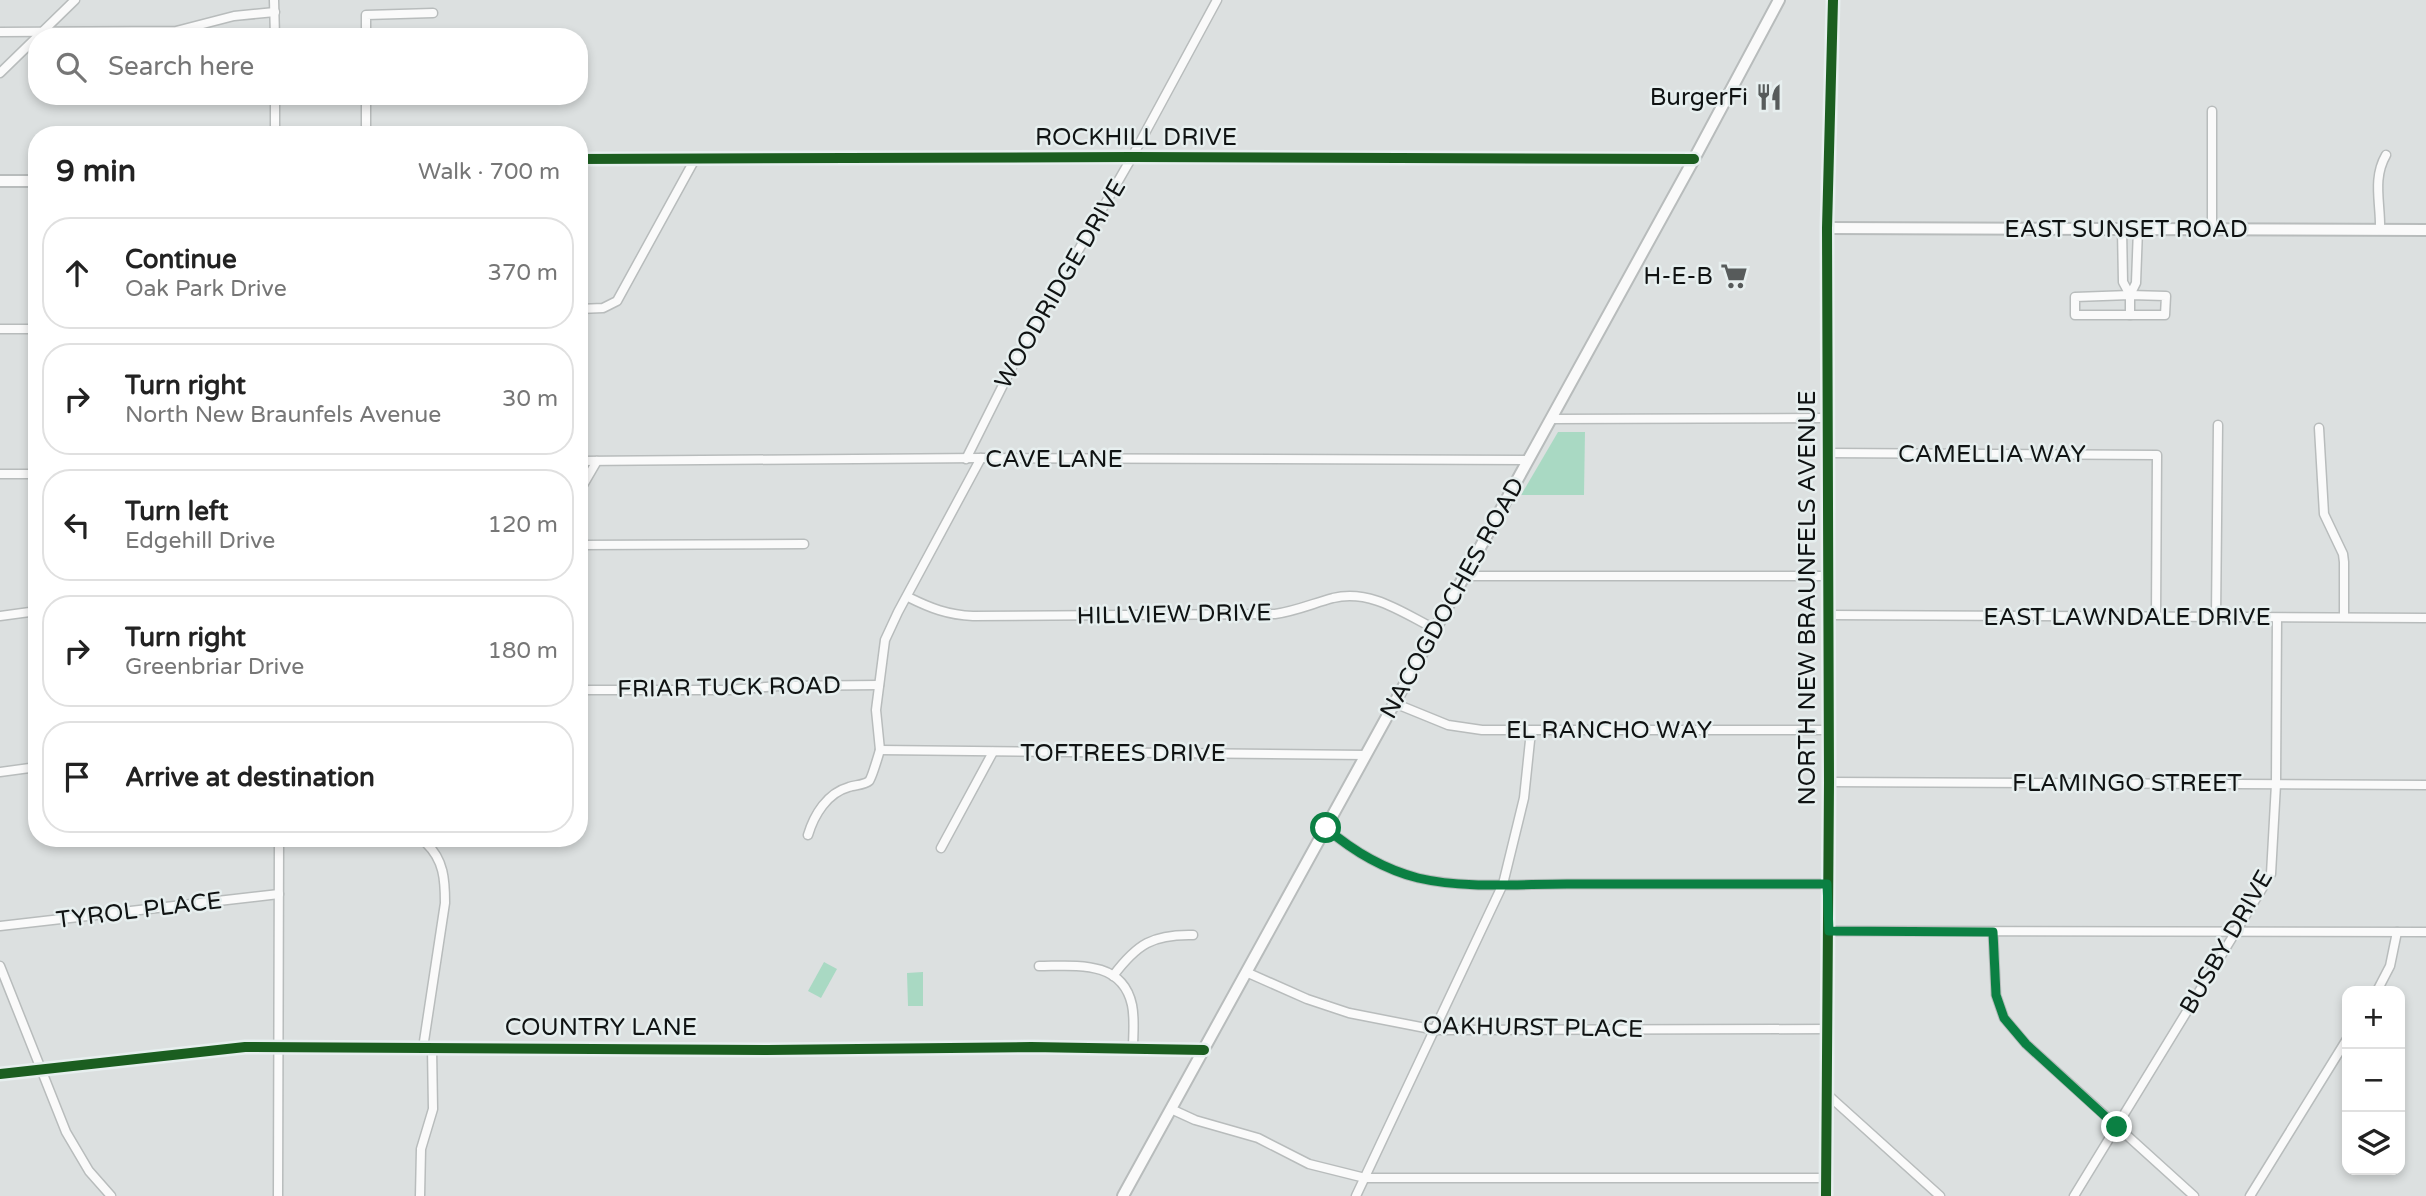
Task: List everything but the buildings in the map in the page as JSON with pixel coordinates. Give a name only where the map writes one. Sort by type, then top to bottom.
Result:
[{"type":"street","points":[[45,28],[75,0]]},
{"type":"street","points":[[274,0],[275,28]]},
{"type":"street","name":"WOODRIDGE DRIVE","points":[[967,459],[1016,359],[1132,157],[1217,0]]},
{"type":"street","name":"NACOGDOCHES ROAD","points":[[1124,1196],[1779,0]]},
{"type":"street","name":"NORTH NEW BRAUNFELS AVENUE","points":[[1826,1196],[1829,931],[1827,228],[1833,0]]},
{"type":"street","points":[[188,28],[234,16],[275,12]]},
{"type":"street","points":[[366,28],[366,15],[433,13]]},
{"type":"street","points":[[0,32],[28,33]]},
{"type":"street","points":[[0,74],[28,45]]},
{"type":"street","points":[[275,105],[275,126]]},
{"type":"street","points":[[366,105],[366,126]]},
{"type":"street","points":[[2212,111],[2212,229]]},
{"type":"street","points":[[2381,230],[2381,202],[2377,182],[2380,165],[2386,155]]},
{"type":"street","name":"ROCKHILL DRIVE","points":[[588,159],[1694,159]]},
{"type":"street","points":[[588,309],[603,308],[617,301],[695,159]]},
{"type":"street","points":[[0,181],[28,181]]},
{"type":"street","name":"EAST SUNSET ROAD","points":[[1827,228],[2426,230]]},
{"type":"street","points":[[2122,229],[2123,282],[2130,295]]},
{"type":"street","points":[[2130,315],[2130,295],[2136,283],[2138,229]]},
{"type":"street","points":[[2123,267],[2137,268]]},
{"type":"street","points":[[2097,296],[2098,315]]},
{"type":"street","points":[[2097,296],[2166,296],[2165,314],[2075,315],[2075,297],[2097,296]]},
{"type":"street","points":[[0,329],[28,329]]},
{"type":"street","points":[[1551,419],[1828,418]]},
{"type":"street","points":[[2216,617],[2218,425]]},
{"type":"street","points":[[2319,428],[2324,514],[2343,554],[2344,617]]},
{"type":"street","name":"CAMELLIA WAY","points":[[1827,453],[2157,455],[2156,616]]},
{"type":"street","points":[[808,835],[819,811],[834,793],[868,782],[872,778],[874,763],[880,750],[877,728],[885,640],[981,458]]},
{"type":"street","name":"CAVE LANE","points":[[588,461],[981,458],[1528,460]]},
{"type":"street","points":[[588,476],[597,461]]},
{"type":"street","points":[[0,474],[28,474]]},
{"type":"street","points":[[588,545],[804,544]]},
{"type":"street","points":[[1464,576],[1828,576]]},
{"type":"street","name":"HILLVIEW DRIVE","points":[[908,597],[932,610],[973,616],[1275,614],[1331,599],[1362,596],[1377,600],[1435,629]]},
{"type":"street","points":[[0,616],[28,612]]},
{"type":"street","name":"EAST LAWNDALE DRIVE","points":[[1828,615],[2426,618]]},
{"type":"street","name":"BUSBY DRIVE","points":[[2074,1196],[2271,874],[2276,784],[2277,618]]},
{"type":"street","name":"FRIAR TUCK ROAD","points":[[588,690],[729,690],[779,686],[879,685]]},
{"type":"street","name":"EL RANCHO WAY","points":[[1394,703],[1448,725],[1482,730],[1829,730]]},
{"type":"street","points":[[1356,1196],[1503,884],[1524,798],[1531,731]]},
{"type":"street","name":"TOFTREES DRIVE","points":[[880,750],[1366,755]]},
{"type":"street","points":[[941,848],[993,752]]},
{"type":"street","points":[[0,772],[28,768]]},
{"type":"street","name":"FLAMINGO STREET","points":[[1829,782],[2426,785]]},
{"type":"street","points":[[1326,828],[1362,855],[1400,873],[1441,882],[1827,884]]},
{"type":"street","points":[[278,1196],[279,847]]},
{"type":"street","points":[[419,1196],[421,1149],[433,1109],[428,1048],[445,903],[445,883],[439,860],[430,847]]},
{"type":"street","name":"TYROL PLACE","points":[[0,926],[279,894]]},
{"type":"street","points":[[1829,931],[2426,932]]},
{"type":"street","points":[[1993,932],[1996,995],[2004,1018],[2026,1044],[2194,1196]]},
{"type":"street","points":[[2380,986],[2390,967],[2397,932]]},
{"type":"street","points":[[1113,976],[1129,955],[1154,940],[1171,934],[1193,935]]},
{"type":"street","points":[[0,966],[59,1117],[76,1151],[111,1196]]},
{"type":"street","points":[[1039,966],[1088,966],[1101,968],[1113,976],[1129,995],[1133,1008],[1133,1049]]},
{"type":"street","name":"OAKHURST PLACE","points":[[1246,972],[1307,999],[1349,1013],[1436,1030],[1828,1029]]},
{"type":"street","name":"COUNTRY LANE","points":[[0,1074],[245,1047],[766,1050],[1031,1047],[1204,1050]]},
{"type":"street","points":[[2250,1196],[2342,1047]]},
{"type":"street","points":[[1828,1095],[1940,1196]]},
{"type":"street","points":[[1171,1109],[1195,1120],[1258,1138],[1309,1164],[1365,1178],[1827,1178]]},
{"type":"green space","points":[[1558,432],[1585,432],[1584,495],[1521,495]]},
{"type":"green space","points":[[824,962],[837,969],[821,998],[808,991]]},
{"type":"green space","points":[[923,972],[923,1006],[908,1006],[907,973]]},
{"type":"cycle path","points":[[1826,1196],[1829,782],[1827,228],[1833,0]]},
{"type":"cycle path","points":[[588,159],[1694,159]]},
{"type":"cycle path","points":[[0,1074],[245,1047],[767,1050],[1031,1047],[1204,1050]]},
{"type":"place","name":"BurgerFi","points":[[1769,97]]},
{"type":"place","name":"H-E-B","points":[[1734,276]]},
{"type":"route","points":[[1326,828],[1344,844],[1380,865],[1400,873],[1441,882],[1827,884],[1829,931],[1993,932],[1996,995],[2004,1018],[2026,1044],[2117,1127]]}]
